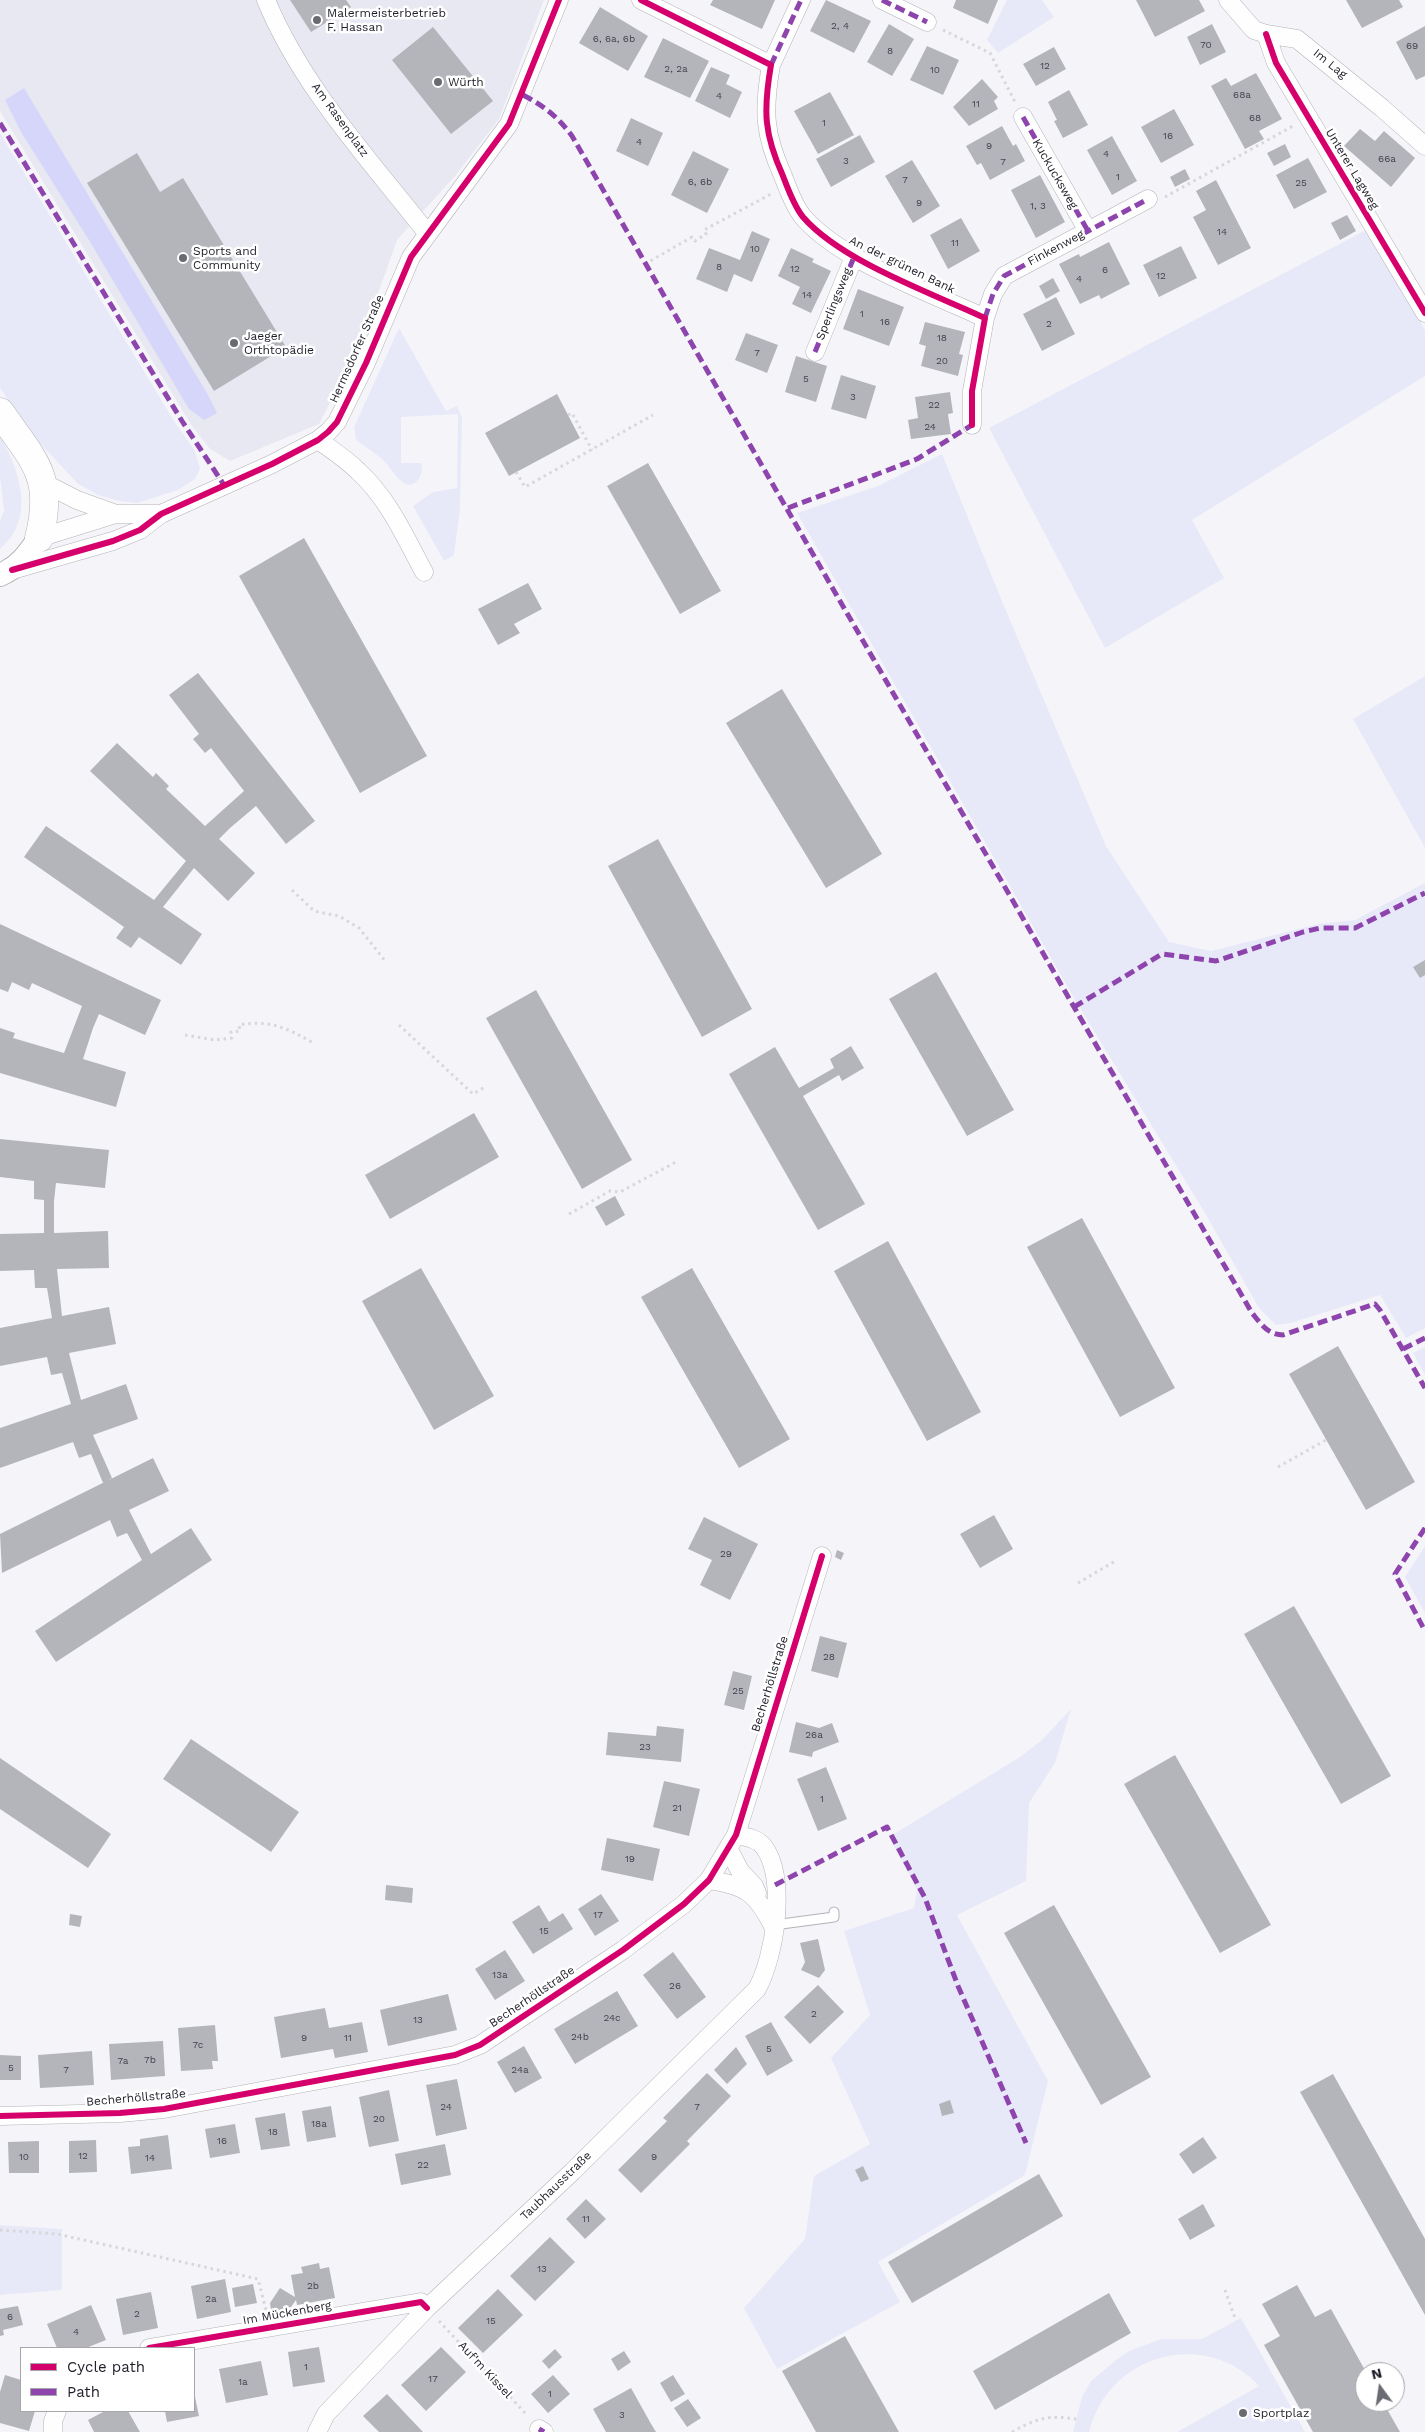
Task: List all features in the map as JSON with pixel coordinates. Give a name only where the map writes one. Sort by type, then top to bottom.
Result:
[{"type":"highway","points":[[0,412],[36,464],[44,483],[45,515],[39,538]]},
{"type":"street","name":"Am Rasenplatz","points":[[266,0],[280,35],[347,134],[427,232]]},
{"type":"street","name":"Hermsdorfer Straße","points":[[6,572],[113,541],[140,530],[161,514],[318,440],[328,432],[341,413],[366,363],[404,270],[427,232],[509,124],[559,0]]},
{"type":"street","points":[[641,0],[771,65]]},
{"type":"street","name":"An der grünen Bank","points":[[800,0],[771,65],[766,114],[770,147],[802,216],[824,237],[854,257],[985,318]]},
{"type":"street","points":[[882,0],[927,22]]},
{"type":"street","name":"Im Lag","points":[[1228,0],[1254,30],[1297,39],[1425,146]]},
{"type":"street","name":"Unterer Lagweg","points":[[1266,34],[1276,63],[1425,313]]},
{"type":"street","name":"Kuckucksweg","points":[[1023,117],[1088,231]]},
{"type":"street","name":"Finkenweg","points":[[985,318],[993,294],[1004,276],[1148,199]]},
{"type":"street","name":"Sperlingsweg","points":[[815,352],[854,257]]},
{"type":"street","points":[[972,425],[972,391],[985,318]]},
{"type":"street","points":[[318,440],[345,460],[371,485],[388,508],[424,572]]},
{"type":"street","name":"Hermsdorfer Straße","points":[[44,483],[77,500],[116,514]]},
{"type":"street","name":"Hermsdorfer Straße","points":[[39,538],[116,514],[161,514]]},
{"type":"street","name":"Hermsdorfer Straße","points":[[39,538],[70,543],[113,541]]},
{"type":"street","points":[[6,572],[27,556],[39,538]]},
{"type":"street","name":"Becherhöllstraße","points":[[0,2116],[120,2113],[164,2109],[354,2074],[468,2050],[480,2045],[623,1950],[684,1904],[709,1880],[732,1842],[822,1556]]},
{"type":"street","name":"Taubhausstraße","points":[[317,2432],[326,2414],[427,2308],[572,2172],[757,1988],[768,1961],[774,1927],[776,1893],[772,1866],[763,1846],[753,1838],[732,1842]]},
{"type":"street","points":[[732,1842],[740,1871],[754,1886],[774,1927]]},
{"type":"street","points":[[709,1880],[734,1883],[761,1902]]},
{"type":"street","name":"Im Mückenberg","points":[[155,2347],[421,2302],[427,2308]]},
{"type":"street","points":[[53,2432],[53,2421],[57,2412]]},
{"type":"lane","points":[[774,1927],[834,1917],[834,1912]]},
{"type":"path","points":[[927,22],[990,54],[1023,117]]},
{"type":"path","points":[[1148,199],[1166,197],[1291,128]]},
{"type":"path","points":[[645,264],[692,237],[695,241],[706,234],[704,230],[786,185]]},
{"type":"path","points":[[568,415],[572,413],[592,450]]},
{"type":"path","points":[[516,472],[525,487],[653,416]]},
{"type":"path","points":[[292,890],[314,911],[339,916],[359,928],[386,962]]},
{"type":"path","points":[[184,1035],[215,1040],[232,1038],[231,1032],[240,1032],[240,1025],[258,1021],[289,1029],[315,1044]]},
{"type":"path","points":[[399,1025],[474,1094],[485,1087]]},
{"type":"path","points":[[569,1214],[610,1191],[620,1192],[676,1162]]},
{"type":"path","points":[[1278,1467],[1326,1440]]},
{"type":"path","points":[[1078,1583],[1117,1560]]},
{"type":"path","points":[[0,2230],[57,2234],[258,2279],[270,2328]]},
{"type":"path","points":[[1225,2290],[1236,2321]]},
{"type":"path","points":[[1012,2432],[1039,2418],[1055,2416],[1076,2419]]},
{"type":"shaded area","points":[[0,0],[544,0],[499,119],[455,176],[397,240],[359,347],[319,424],[230,461],[210,449],[192,426],[0,111]]},
{"type":"shaded area","points":[[1007,0],[1042,0],[1054,17],[998,53],[987,40]]},
{"type":"shaded area","points":[[24,88],[217,413],[204,420],[189,409],[89,240],[21,132],[5,100]]},
{"type":"shaded area","points":[[0,133],[174,421],[195,451],[200,469],[195,479],[178,490],[137,503],[119,501],[98,495],[78,484],[36,439],[0,388]]},
{"type":"shaded area","points":[[1366,230],[1425,330],[1425,376],[1192,520],[1224,578],[1105,648],[989,428]]},
{"type":"shaded area","points":[[399,328],[446,411],[457,406],[462,418],[460,509],[454,555],[444,561],[413,506],[433,492],[457,488],[458,414],[401,417],[401,463],[421,463],[422,468],[420,478],[413,484],[405,484],[382,459],[356,440],[354,427]]},
{"type":"shaded area","points":[[0,435],[18,478],[21,493],[21,509],[18,523],[11,537],[0,549],[0,521],[4,511],[0,477]]},
{"type":"shaded area","points":[[942,454],[1106,846],[1169,942],[1211,951],[1318,924],[1355,920],[1425,883],[1425,1328],[1406,1338],[1380,1295],[1291,1323],[1276,1325],[1259,1308],[1205,1213],[1075,1000],[797,513],[878,486]]},
{"type":"shaded area","points":[[1425,676],[1425,848],[1353,719]]},
{"type":"shaded area","points":[[1425,1347],[1425,1375],[1413,1353]]},
{"type":"shaded area","points":[[1425,1546],[1425,1613],[1405,1577]]},
{"type":"shaded area","points":[[1071,1709],[1055,1763],[1029,1803],[1026,1881],[957,1915],[1048,2081],[1025,2175],[878,2262],[900,2302],[777,2369],[744,2308],[805,2239],[814,2176],[870,2144],[831,2058],[870,2015],[844,1931],[914,1908],[917,1889],[889,1837],[1020,1757],[1042,1740]]},
{"type":"shaded area","points":[[0,2225],[62,2229],[62,2290],[0,2295]]},
{"type":"shaded area","points":[[1241,2318],[1305,2432],[1177,2432],[1259,2386],[1237,2368],[1212,2357],[1186,2354],[1160,2358],[1137,2368],[1116,2384],[1100,2405],[1089,2432],[1073,2432],[1082,2397],[1091,2381],[1129,2351],[1161,2339],[1202,2339]]},
{"type":"building","name":"Malermeisterbetrieb F. Hassan","points":[[290,0],[346,0],[351,7],[311,32]]},
{"type":"building","points":[[713,0],[775,0],[762,29],[710,5]]},
{"type":"building","points":[[826,0],[871,21],[854,53],[810,31]]},
{"type":"building","points":[[956,0],[998,0],[988,24],[953,8]]},
{"type":"building","points":[[1136,0],[1199,0],[1205,11],[1155,37]]},
{"type":"building","points":[[1346,0],[1399,0],[1403,7],[1362,28]]},
{"type":"building","points":[[600,7],[648,36],[628,71],[579,43]]},
{"type":"building","points":[[889,24],[914,39],[892,76],[867,62]]},
{"type":"building","points":[[1212,24],[1226,52],[1200,65],[1187,37]]},
{"type":"building","points":[[1425,26],[1425,76],[1416,80],[1396,42]]},
{"type":"building","points":[[433,27],[493,101],[451,134],[392,60]]},
{"type":"building","points":[[663,38],[709,61],[690,98],[644,77]]},
{"type":"building","points":[[927,46],[959,60],[943,95],[910,80]]},
{"type":"building","points":[[1054,47],[1066,69],[1036,86],[1023,64]]},
{"type":"building","points":[[711,67],[730,75],[726,84],[742,92],[730,118],[695,101]]},
{"type":"building","points":[[1256,73],[1282,119],[1259,131],[1264,139],[1245,149],[1211,86],[1226,78],[1231,86]]},
{"type":"building","points":[[982,79],[998,97],[994,101],[998,109],[969,126],[953,107]]},
{"type":"building","points":[[1069,90],[1088,125],[1063,138],[1054,121],[1057,120],[1048,102]]},
{"type":"building","points":[[830,92],[854,135],[818,154],[794,111]]},
{"type":"building","points":[[1174,109],[1194,145],[1161,163],[1141,127]]},
{"type":"building","points":[[631,118],[663,133],[648,166],[616,151]]},
{"type":"building","points":[[1002,126],[1013,146],[1016,144],[1025,161],[990,180],[981,163],[977,165],[966,146]]},
{"type":"building","points":[[1360,129],[1375,141],[1384,131],[1415,158],[1391,187],[1344,146]]},
{"type":"building","points":[[860,135],[875,162],[831,187],[816,159]]},
{"type":"building","points":[[1112,136],[1137,181],[1112,195],[1087,150]]},
{"type":"building","points":[[1285,144],[1291,157],[1274,166],[1267,153]]},
{"type":"building","points":[[693,151],[729,169],[707,213],[671,195]]},
{"type":"building","points":[[137,153],[160,192],[183,178],[286,347],[214,391],[87,183]]},
{"type":"building","points":[[1308,158],[1327,192],[1294,209],[1276,175]]},
{"type":"building","points":[[912,160],[940,206],[913,223],[885,176]]},
{"type":"building","points":[[1185,169],[1190,179],[1175,187],[1170,177]]},
{"type":"building","points":[[1040,175],[1065,222],[1036,238],[1011,190]]},
{"type":"building","points":[[1216,180],[1251,248],[1218,265],[1193,217],[1206,210],[1196,191]]},
{"type":"building","points":[[1347,215],[1356,231],[1340,240],[1331,223]]},
{"type":"building","points":[[961,218],[980,251],[948,269],[930,235]]},
{"type":"building","points":[[752,231],[770,239],[752,282],[734,274],[727,292],[696,279],[709,248],[740,260]]},
{"type":"building","points":[[1109,242],[1130,284],[1101,299],[1099,295],[1080,304],[1059,264],[1079,254],[1080,257]]},
{"type":"building","points":[[1181,246],[1197,278],[1159,297],[1143,265]]},
{"type":"building","points":[[791,248],[814,259],[812,262],[831,271],[811,313],[792,304],[800,287],[778,276]]},
{"type":"building","points":[[1053,278],[1060,291],[1046,299],[1039,286]]},
{"type":"building","points":[[858,289],[904,307],[889,346],[843,329]]},
{"type":"building","points":[[1056,297],[1075,334],[1042,351],[1023,314]]},
{"type":"building","points":[[925,322],[965,332],[959,354],[963,355],[958,376],[921,366],[926,346],[919,344]]},
{"type":"building","points":[[746,333],[778,345],[767,373],[735,360]]},
{"type":"building","points":[[796,356],[827,366],[816,402],[785,392]]},
{"type":"building","points":[[841,375],[876,386],[866,419],[831,409]]},
{"type":"building","points":[[950,392],[953,413],[948,414],[951,434],[911,439],[908,420],[918,418],[915,397]]},
{"type":"building","points":[[557,394],[580,438],[509,476],[485,433]]},
{"type":"building","points":[[648,463],[721,591],[680,614],[607,486]]},
{"type":"building","points":[[304,538],[427,756],[360,793],[239,576]]},
{"type":"building","points":[[528,583],[542,609],[514,624],[520,633],[498,645],[478,609]]},
{"type":"building","points":[[198,673],[315,821],[286,844],[256,806],[219,839],[255,873],[228,901],[194,868],[163,907],[202,934],[181,965],[139,937],[131,948],[116,938],[124,927],[24,857],[46,826],[154,900],[186,861],[90,771],[117,743],[153,777],[156,773],[169,786],[166,789],[205,826],[244,791],[211,748],[205,753],[193,739],[199,734],[169,695]]},
{"type":"building","points":[[782,689],[882,854],[826,888],[726,723]]},
{"type":"building","points":[[658,839],[752,1009],[702,1037],[608,866]]},
{"type":"building","points":[[0,924],[161,1000],[145,1035],[99,1014],[93,1028],[83,1059],[126,1072],[116,1107],[0,1073],[0,1028],[15,1033],[13,1038],[64,1053],[82,1006],[32,983],[29,990],[12,982],[8,992],[0,989]]},
{"type":"building","points":[[1425,960],[1425,975],[1420,978],[1413,967]]},
{"type":"building","points":[[936,972],[1014,1110],[967,1136],[889,999]]},
{"type":"building","points":[[536,990],[632,1160],[582,1189],[486,1018]]},
{"type":"building","points":[[851,1046],[864,1068],[842,1081],[839,1075],[803,1096],[865,1204],[818,1230],[729,1074],[775,1047],[799,1088],[834,1068],[830,1059]]},
{"type":"building","points":[[474,1113],[499,1157],[390,1219],[365,1175]]},
{"type":"building","points":[[0,1139],[109,1150],[105,1188],[56,1183],[54,1201],[54,1233],[108,1231],[109,1268],[57,1269],[62,1316],[109,1307],[116,1344],[69,1353],[81,1400],[126,1384],[138,1419],[93,1435],[112,1478],[103,1483],[91,1454],[79,1458],[73,1442],[0,1468],[0,1428],[71,1404],[62,1373],[51,1375],[47,1357],[0,1366],[0,1328],[52,1318],[47,1288],[35,1288],[34,1270],[0,1271],[0,1234],[44,1233],[44,1200],[34,1199],[34,1181],[0,1177]]},
{"type":"building","points":[[615,1196],[625,1215],[606,1226],[595,1207]]},
{"type":"building","points":[[1082,1218],[1175,1388],[1120,1417],[1027,1247]]},
{"type":"building","points":[[888,1241],[981,1412],[927,1441],[834,1271]]},
{"type":"building","points":[[421,1268],[494,1396],[434,1430],[362,1301]]},
{"type":"building","points":[[692,1268],[790,1439],[739,1468],[641,1297]]},
{"type":"building","points":[[1338,1346],[1415,1482],[1366,1510],[1289,1374]]},
{"type":"building","points":[[153,1458],[169,1491],[129,1510],[151,1554],[191,1528],[212,1560],[56,1662],[35,1631],[142,1560],[127,1533],[117,1537],[110,1520],[2,1573],[0,1534]]},
{"type":"building","points":[[994,1515],[1013,1549],[980,1568],[960,1534]]},
{"type":"building","points":[[704,1517],[758,1544],[730,1600],[700,1585],[712,1560],[688,1549]]},
{"type":"building","points":[[837,1550],[844,1553],[841,1560],[835,1557]]},
{"type":"building","points":[[1294,1606],[1391,1776],[1341,1804],[1244,1634]]},
{"type":"building","points":[[820,1636],[847,1643],[838,1678],[811,1671]]},
{"type":"building","points":[[733,1671],[752,1676],[744,1710],[724,1705]]},
{"type":"building","points":[[796,1722],[819,1728],[832,1723],[839,1742],[813,1752],[812,1757],[789,1752]]},
{"type":"building","points":[[657,1726],[684,1729],[681,1762],[606,1755],[608,1732],[656,1736]]},
{"type":"building","points":[[191,1739],[299,1812],[271,1852],[163,1779]]},
{"type":"building","points":[[1175,1755],[1271,1925],[1220,1953],[1124,1784]]},
{"type":"building","points":[[0,1758],[111,1834],[88,1868],[0,1809]]},
{"type":"building","points":[[826,1767],[847,1819],[818,1831],[797,1779]]},
{"type":"building","points":[[664,1781],[700,1789],[689,1836],[653,1827]]},
{"type":"building","points":[[607,1838],[660,1849],[653,1881],[601,1870]]},
{"type":"building","points":[[386,1885],[413,1888],[412,1903],[385,1900]]},
{"type":"building","points":[[601,1894],[619,1921],[595,1936],[578,1909]]},
{"type":"building","points":[[539,1905],[549,1922],[563,1913],[573,1929],[533,1954],[512,1922]]},
{"type":"building","points":[[1054,1905],[1151,2077],[1101,2105],[1004,1933]]},
{"type":"building","points":[[70,1914],[82,1916],[80,1927],[69,1925]]},
{"type":"building","points":[[818,1939],[825,1970],[819,1978],[801,1970],[805,1962],[800,1943]]},
{"type":"building","points":[[505,1950],[525,1981],[495,2000],[475,1969]]},
{"type":"building","points":[[673,1952],[706,1997],[677,2019],[643,1975]]},
{"type":"building","points":[[818,1985],[844,2012],[810,2044],[784,2017]]},
{"type":"building","points":[[617,1991],[638,2026],[575,2064],[554,2029]]},
{"type":"building","points":[[448,1994],[457,2030],[388,2046],[380,2010]]},
{"type":"building","points":[[325,2008],[329,2028],[362,2022],[368,2052],[335,2058],[333,2049],[281,2058],[274,2017]]},
{"type":"building","points":[[771,2022],[793,2061],[767,2076],[745,2036]]},
{"type":"building","points":[[215,2025],[218,2061],[212,2061],[213,2069],[181,2071],[178,2028]]},
{"type":"building","points":[[163,2041],[165,2076],[111,2080],[109,2044]]},
{"type":"building","points":[[524,2046],[542,2078],[515,2093],[497,2062]]},
{"type":"building","points":[[736,2047],[747,2064],[727,2084],[714,2070]]},
{"type":"building","points":[[92,2051],[94,2085],[40,2088],[38,2055]]},
{"type":"building","points":[[0,2055],[21,2056],[21,2080],[0,2080]]},
{"type":"building","points":[[707,2073],[731,2096],[687,2141],[690,2144],[641,2193],[618,2170],[667,2121],[663,2118]]},
{"type":"building","points":[[1333,2074],[1425,2239],[1425,2315],[1300,2092]]},
{"type":"building","points":[[457,2079],[467,2129],[436,2136],[426,2085]]},
{"type":"building","points":[[389,2090],[399,2141],[369,2147],[359,2097]]},
{"type":"building","points":[[950,2100],[954,2113],[942,2116],[939,2104]]},
{"type":"building","points":[[331,2106],[336,2137],[307,2142],[302,2111]]},
{"type":"building","points":[[285,2113],[290,2146],[261,2150],[255,2118]]},
{"type":"building","points":[[235,2124],[240,2153],[210,2158],[205,2129]]},
{"type":"building","points":[[168,2135],[172,2169],[131,2174],[128,2147],[140,2146],[140,2139]]},
{"type":"building","points":[[1203,2137],[1217,2158],[1193,2174],[1179,2154]]},
{"type":"building","points":[[96,2140],[97,2172],[69,2173],[69,2141]]},
{"type":"building","points":[[39,2141],[39,2173],[9,2173],[8,2142]]},
{"type":"building","points":[[445,2144],[451,2175],[401,2185],[395,2154]]},
{"type":"building","points":[[863,2166],[869,2179],[861,2182],[855,2170]]},
{"type":"building","points":[[1039,2174],[1063,2216],[912,2303],[888,2262]]},
{"type":"building","points":[[586,2199],[606,2219],[585,2239],[566,2219]]},
{"type":"building","points":[[1203,2204],[1215,2226],[1190,2240],[1178,2219]]},
{"type":"building","points":[[550,2237],[575,2262],[535,2301],[510,2276]]},
{"type":"building","points":[[319,2263],[320,2269],[329,2267],[335,2298],[297,2305],[296,2300],[286,2314],[272,2317],[270,2303],[280,2288],[295,2297],[291,2275],[303,2273],[301,2267]]},
{"type":"building","points":[[225,2279],[231,2312],[197,2319],[191,2286]]},
{"type":"building","points":[[253,2284],[257,2303],[235,2307],[232,2288]]},
{"type":"building","points":[[1297,2285],[1315,2317],[1331,2309],[1360,2362],[1355,2362],[1355,2412],[1389,2412],[1400,2432],[1313,2432],[1264,2345],[1280,2336],[1262,2304]]},
{"type":"building","points":[[498,2289],[523,2315],[483,2353],[458,2328]]},
{"type":"building","points":[[151,2292],[158,2328],[123,2335],[116,2299]]},
{"type":"building","points":[[1109,2293],[1131,2333],[995,2410],[973,2371]]},
{"type":"building","points":[[91,2305],[106,2340],[88,2347],[57,2347],[47,2324]]},
{"type":"building","points":[[18,2306],[23,2325],[3,2330],[4,2335],[0,2336],[0,2309]]},
{"type":"building","points":[[845,2336],[899,2432],[816,2432],[782,2371]]},
{"type":"building","points":[[319,2347],[325,2382],[293,2387],[288,2352]]},
{"type":"building","points":[[441,2347],[466,2372],[426,2411],[401,2385]]},
{"type":"building","points":[[555,2349],[562,2357],[549,2369],[542,2361]]},
{"type":"building","points":[[624,2351],[631,2362],[618,2371],[611,2359]]},
{"type":"building","points":[[261,2361],[268,2395],[226,2403],[219,2369]]},
{"type":"building","points":[[5,2375],[20,2380],[20,2412],[35,2412],[29,2431],[0,2423],[0,2392]]},
{"type":"building","points":[[553,2375],[570,2394],[548,2413],[531,2394]]},
{"type":"building","points":[[673,2375],[685,2394],[671,2402],[660,2383]]},
{"type":"building","points":[[631,2388],[656,2432],[606,2432],[593,2409]]},
{"type":"building","points":[[387,2394],[423,2432],[379,2432],[363,2416]]},
{"type":"building","points":[[195,2397],[199,2416],[167,2422],[165,2412],[195,2412]]},
{"type":"building","points":[[688,2399],[701,2418],[687,2427],[674,2408]]},
{"type":"building","points":[[103,2412],[129,2412],[140,2432],[94,2432],[88,2420]]},
{"type":"marked path","points":[[771,65],[801,0]]},
{"type":"marked path","points":[[882,0],[927,22]]},
{"type":"marked path","points":[[523,95],[550,112],[572,136],[1252,1313],[1269,1331],[1283,1335],[1375,1304],[1425,1388]]},
{"type":"marked path","points":[[1023,117],[1088,231]]},
{"type":"marked path","points":[[0,123],[182,421],[224,485]]},
{"type":"marked path","points":[[985,318],[993,294],[1004,276],[1148,199]]},
{"type":"marked path","points":[[815,352],[854,257]]},
{"type":"marked path","points":[[788,508],[917,459],[972,425],[972,420]]},
{"type":"marked path","points":[[1074,1007],[1162,954],[1216,961],[1303,932],[1320,928],[1355,928],[1425,893]]},
{"type":"marked path","points":[[1403,1349],[1425,1338]]},
{"type":"marked path","points":[[1425,1528],[1395,1574],[1425,1631]]},
{"type":"marked path","points":[[775,1885],[887,1827],[925,1898],[958,1986],[1026,2143]]},
{"type":"marked path","points":[[539,2429],[544,2432]]},
{"type":"cycle path","points":[[12,570],[113,541],[140,530],[161,514],[272,464],[318,440],[328,432],[337,422],[366,363],[411,257],[509,124],[559,0]]},
{"type":"cycle path","points":[[641,0],[771,65],[766,109],[772,147],[797,208],[803,217],[820,233],[840,248],[888,275],[985,318],[972,391],[972,425]]},
{"type":"cycle path","points":[[1266,34],[1276,63],[1425,313]]},
{"type":"cycle path","points":[[0,2116],[120,2113],[164,2109],[455,2055],[480,2045],[623,1950],[684,1904],[709,1880],[736,1835],[822,1556]]},
{"type":"cycle path","points":[[155,2347],[421,2302],[427,2308]]},
{"type":"place","name":"Malermeisterbetrieb F. Hassan","points":[[317,20]]},
{"type":"place","name":"Würth","points":[[438,82]]},
{"type":"place","name":"Sports and Community","points":[[183,258]]},
{"type":"place","name":"Jaeger Orthtopädie","points":[[234,343]]},
{"type":"place","name":"Sportplaz","points":[[1243,2413]]}]
